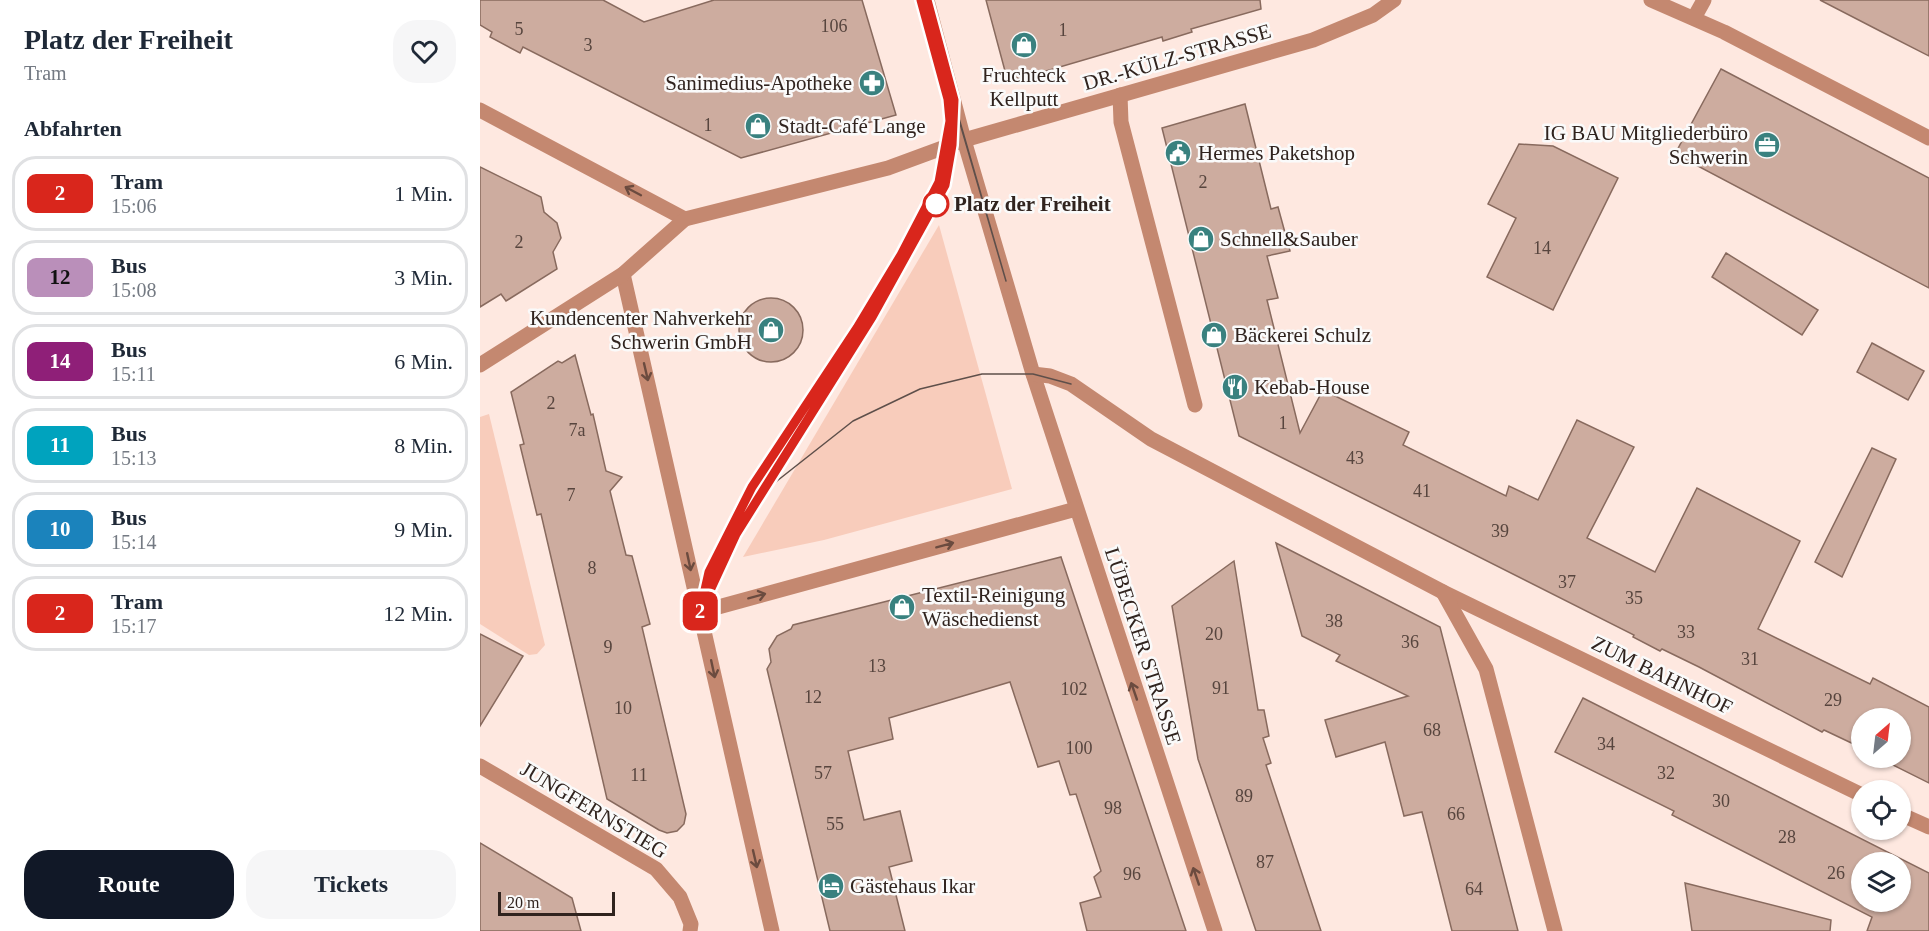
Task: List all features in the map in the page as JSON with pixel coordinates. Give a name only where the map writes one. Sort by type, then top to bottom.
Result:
[{"type":"street","name":"LÜBECKER STRASSE","points":[[927,0],[964,140],[1033,374],[1215,931]]},
{"type":"street","name":"DR.-KÜLZ-STRASSE","points":[[964,140],[1313,40],[1373,15],[1394,0]]},
{"type":"street","points":[[1651,0],[1694,18],[1929,138]]},
{"type":"street","points":[[1694,18],[1704,0]]},
{"type":"street","points":[[1120,95],[1121,122],[1195,405]]},
{"type":"street","points":[[480,110],[685,219]]},
{"type":"street","points":[[480,366],[623,274],[685,219],[888,168],[964,140]]},
{"type":"street","points":[[623,274],[772,931]]},
{"type":"street","name":"ZUM BAHNHOF","points":[[1033,374],[1050,376],[1071,384],[1150,439],[1443,592],[1851,790]]},
{"type":"street","points":[[700,612],[1076,509]]},
{"type":"street","points":[[1443,592],[1486,669],[1555,931]]},
{"type":"street","name":"JUNGFERNSTIEG","points":[[480,765],[657,869],[680,897],[691,924],[690,931]]},
{"type":"street","points":[[1911,818],[1929,827]]},
{"type":"shaded area","points":[[939,225],[1012,489],[824,540],[743,557]]},
{"type":"shaded area","points":[[489,414],[545,645],[537,654],[529,655],[480,624],[480,417]]},
{"type":"building","points":[[480,0],[603,0],[644,22],[714,0],[862,0],[896,115],[741,158],[523,47],[520,53],[490,37],[492,32],[480,25]]},
{"type":"building","points":[[986,0],[1260,0],[1261,9],[1191,29],[1192,32],[1163,41],[1162,37],[1019,79],[1005,71]]},
{"type":"building","points":[[1820,0],[1929,0],[1929,56],[1880,31]]},
{"type":"building","points":[[1721,69],[1929,178],[1929,288],[1675,154]]},
{"type":"building","points":[[1245,104],[1271,209],[1278,207],[1290,251],[1267,256],[1278,298],[1267,300],[1300,433],[1323,390],[1409,432],[1403,445],[1506,496],[1509,486],[1538,500],[1577,420],[1634,447],[1587,538],[1655,572],[1697,488],[1800,541],[1758,629],[1870,684],[1873,678],[1929,707],[1929,783],[1899,768],[1911,768],[1911,708],[1851,708],[1851,743],[1824,730],[1822,732],[1699,667],[1662,649],[1660,651],[1633,637],[1634,635],[1239,436],[1162,128]]},
{"type":"building","points":[[1519,144],[1553,146],[1618,178],[1553,310],[1487,277],[1516,218],[1488,204]]},
{"type":"building","points":[[480,167],[541,197],[544,212],[557,223],[561,238],[553,252],[557,269],[506,301],[501,294],[480,307]]},
{"type":"building","points":[[1726,253],[1818,310],[1802,335],[1712,277]]},
{"type":"building","name":"Kundencenter Nahverkehr Schwerin GmbH","points":[[771,298],[783,300],[794,307],[801,318],[803,330],[801,342],[794,353],[783,360],[771,362],[759,360],[748,353],[741,342],[739,330],[741,318],[748,307],[759,300]]},
{"type":"building","points":[[1872,343],[1924,371],[1908,400],[1857,372]]},
{"type":"building","points":[[575,355],[591,415],[593,414],[606,471],[622,477],[610,491],[626,555],[632,556],[650,624],[642,627],[686,814],[684,824],[677,831],[667,833],[659,830],[607,799],[541,514],[537,515],[520,445],[524,444],[511,392],[558,361],[562,363]]},
{"type":"building","points":[[1872,448],[1896,459],[1842,577],[1815,562]]},
{"type":"building","points":[[1276,543],[1440,627],[1518,931],[1452,931],[1422,812],[1404,816],[1385,742],[1336,757],[1325,720],[1408,696],[1336,661],[1340,655],[1302,636]]},
{"type":"building","points":[[1061,557],[1186,931],[1087,931],[1080,903],[1101,897],[1094,877],[1101,871],[1076,794],[1070,795],[1059,761],[1038,767],[1010,682],[889,718],[893,739],[848,751],[864,820],[900,811],[912,861],[889,867],[905,931],[830,931],[767,669],[771,662],[769,649],[777,636],[791,629],[793,625]]},
{"type":"building","points":[[1234,561],[1258,710],[1264,710],[1269,736],[1263,738],[1271,763],[1266,765],[1321,931],[1256,931],[1198,759],[1172,606]]},
{"type":"building","points":[[480,634],[523,656],[480,726]]},
{"type":"building","points":[[1583,698],[1851,834],[1851,840],[1864,840],[1887,852],[1851,852],[1851,906],[1672,815],[1674,811],[1555,752]]},
{"type":"building","points":[[480,843],[572,898],[581,931],[480,931]]},
{"type":"building","points":[[1911,864],[1929,873],[1929,931],[1867,931],[1872,917],[1862,912],[1911,912]]},
{"type":"building","points":[[1685,883],[1831,920],[1830,931],[1692,931]]},
{"type":"tram line","points":[[700,612],[709,571],[752,487],[857,328],[901,255],[939,182],[950,121],[948,99],[921,0]]},
{"type":"tram line","name":"2","points":[[921,0],[948,99],[950,121],[939,182],[901,255],[857,328],[752,487],[730,526],[709,572],[700,612],[736,534],[872,317],[920,234],[945,185],[952,145],[954,100],[927,0]]},
{"type":"tram line","points":[[954,101],[1006,281],[954,103]]},
{"type":"tram line","points":[[768,488],[853,421],[920,389],[982,374],[1033,374],[1071,384]]},
{"type":"tram line","points":[[717,573],[736,534],[824,393]]},
{"type":"place","name":"Fruchteck Kellputt","points":[[1024,45]]},
{"type":"place","name":"Sanimedius-Apotheke","points":[[872,83]]},
{"type":"place","name":"Stadt-Café Lange","points":[[758,126]]},
{"type":"place","name":"IG BAU Mitgliederbüro Schwerin","points":[[1767,145]]},
{"type":"place","name":"Hermes Paketshop","points":[[1178,153]]},
{"type":"place","name":"Platz der Freiheit","points":[[936,204]]},
{"type":"place","name":"Schnell&Sauber","points":[[1201,239]]},
{"type":"place","name":"Kundencenter Nahverkehr Schwerin GmbH","points":[[771,330]]},
{"type":"place","name":"Bäckerei Schulz","points":[[1214,335]]},
{"type":"place","name":"Kebab-House","points":[[1235,387]]},
{"type":"place","name":"Textil-Reinigung Wäschedienst","points":[[902,607]]},
{"type":"place","name":"Gästehaus Ikar","points":[[831,886]]}]
